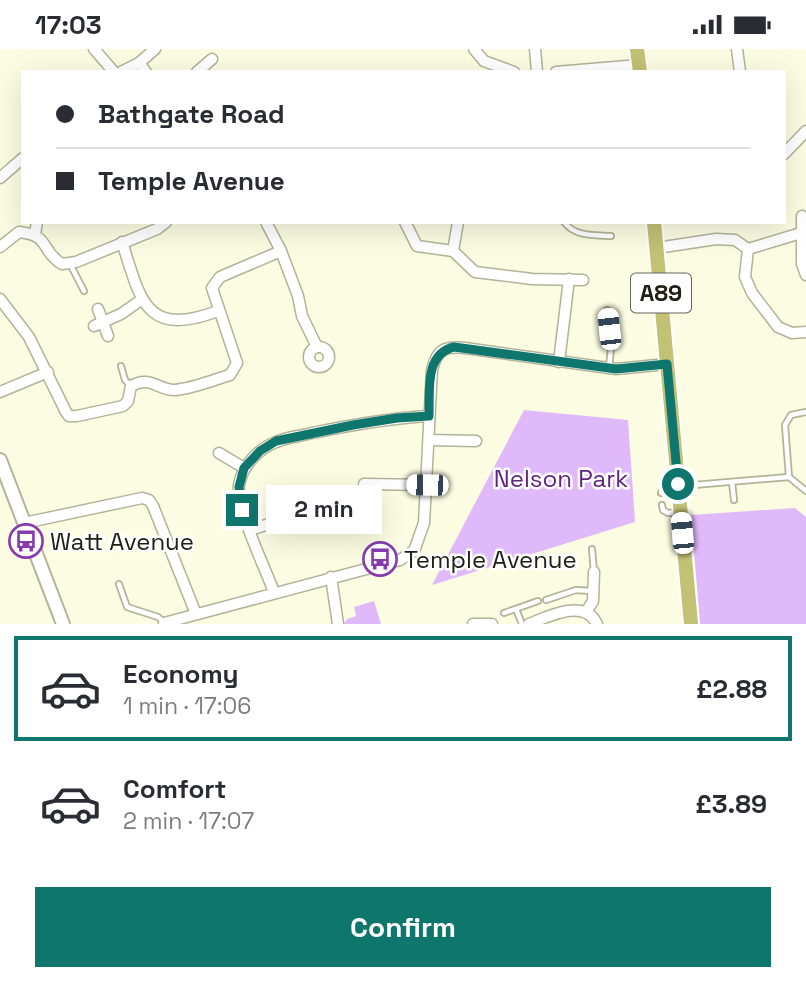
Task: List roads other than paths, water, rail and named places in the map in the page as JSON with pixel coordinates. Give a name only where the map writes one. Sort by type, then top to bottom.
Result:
[{"type":"main road","points":[[637,49],[639,68]]},
{"type":"main road","name":"A89","points":[[654,224],[691,624]]},
{"type":"main road","points":[[0,460],[63,624]]},
{"type":"street","points":[[94,49],[112,70]]},
{"type":"street","points":[[142,68],[155,49]]},
{"type":"street","points":[[474,49],[484,61],[509,70]]},
{"type":"street","points":[[535,49],[537,70]]},
{"type":"street","points":[[737,49],[740,70]]},
{"type":"street","points":[[199,70],[212,59]]},
{"type":"street","points":[[598,70],[639,68]]},
{"type":"street","points":[[786,152],[806,131]]},
{"type":"street","points":[[0,179],[21,160]]},
{"type":"street","points":[[802,216],[802,264],[806,275]]},
{"type":"street","points":[[34,234],[36,224]]},
{"type":"street","points":[[0,247],[19,232],[34,234],[44,242],[53,259],[62,264],[163,224]]},
{"type":"street","points":[[267,224],[281,251],[298,296],[302,316],[317,347]]},
{"type":"street","points":[[406,224],[417,246],[453,251],[475,272],[532,279],[583,280]]},
{"type":"street","points":[[453,251],[458,224]]},
{"type":"street","points":[[657,248],[716,239],[734,240],[748,249],[801,233]]},
{"type":"street","points":[[122,242],[141,300],[155,315],[172,321],[197,319],[218,311]]},
{"type":"street","points":[[748,249],[745,277],[752,293],[778,327],[792,333],[806,332]]},
{"type":"street","points":[[0,299],[29,337],[66,412],[74,417],[123,406],[128,401],[131,386],[136,383],[153,382],[173,390],[230,375],[237,363],[212,288],[220,278],[281,251]]},
{"type":"street","points":[[559,362],[569,279]]},
{"type":"street","points":[[99,324],[121,314],[141,300]]},
{"type":"street","points":[[98,309],[99,324],[108,336]]},
{"type":"street","points":[[164,623],[400,560],[414,551],[424,523],[432,370],[436,357],[445,349],[464,348],[609,368],[667,364]]},
{"type":"street","points":[[0,392],[48,372]]},
{"type":"street","points":[[274,592],[242,510],[239,487],[244,468],[260,451],[276,441],[353,425],[429,416]]},
{"type":"street","points":[[429,440],[476,441]]},
{"type":"street","points":[[219,453],[244,468]]},
{"type":"street","points":[[364,484],[427,485]]},
{"type":"street","points":[[24,523],[142,498],[149,500],[196,614]]},
{"type":"street","points":[[250,530],[304,513]]},
{"type":"street","points":[[586,612],[593,601],[594,572]]},
{"type":"street","points":[[331,577],[338,624]]},
{"type":"street","points":[[530,624],[568,610],[586,612],[596,619],[597,624]]},
{"type":"street","points":[[473,624],[492,624]]},
{"type":"lane","points":[[565,224],[569,229],[582,234],[611,236]]},
{"type":"lane","points":[[69,263],[83,291]]},
{"type":"lane","points":[[607,310],[611,348],[609,368]]},
{"type":"lane","points":[[121,366],[125,380],[131,386]]},
{"type":"lane","points":[[789,477],[785,425],[791,415],[806,412]]},
{"type":"lane","points":[[661,493],[664,486],[789,477],[806,491]]},
{"type":"lane","points":[[732,482],[734,500]]},
{"type":"lane","points":[[662,505],[663,510],[668,513],[680,511]]},
{"type":"lane","points":[[592,549],[594,572]]},
{"type":"lane","points":[[119,584],[127,607],[158,617],[164,623]]},
{"type":"lane","points":[[546,600],[576,590],[593,591]]},
{"type":"lane","points":[[504,613],[538,601]]},
{"type":"lane","points":[[516,609],[522,624]]},
{"type":"place","name":"Watt Avenue","points":[[26,541]]},
{"type":"place","name":"Temple Avenue","points":[[380,559]]},
{"type":"park label","name":"Nelson Park","points":[[561,478]]}]
